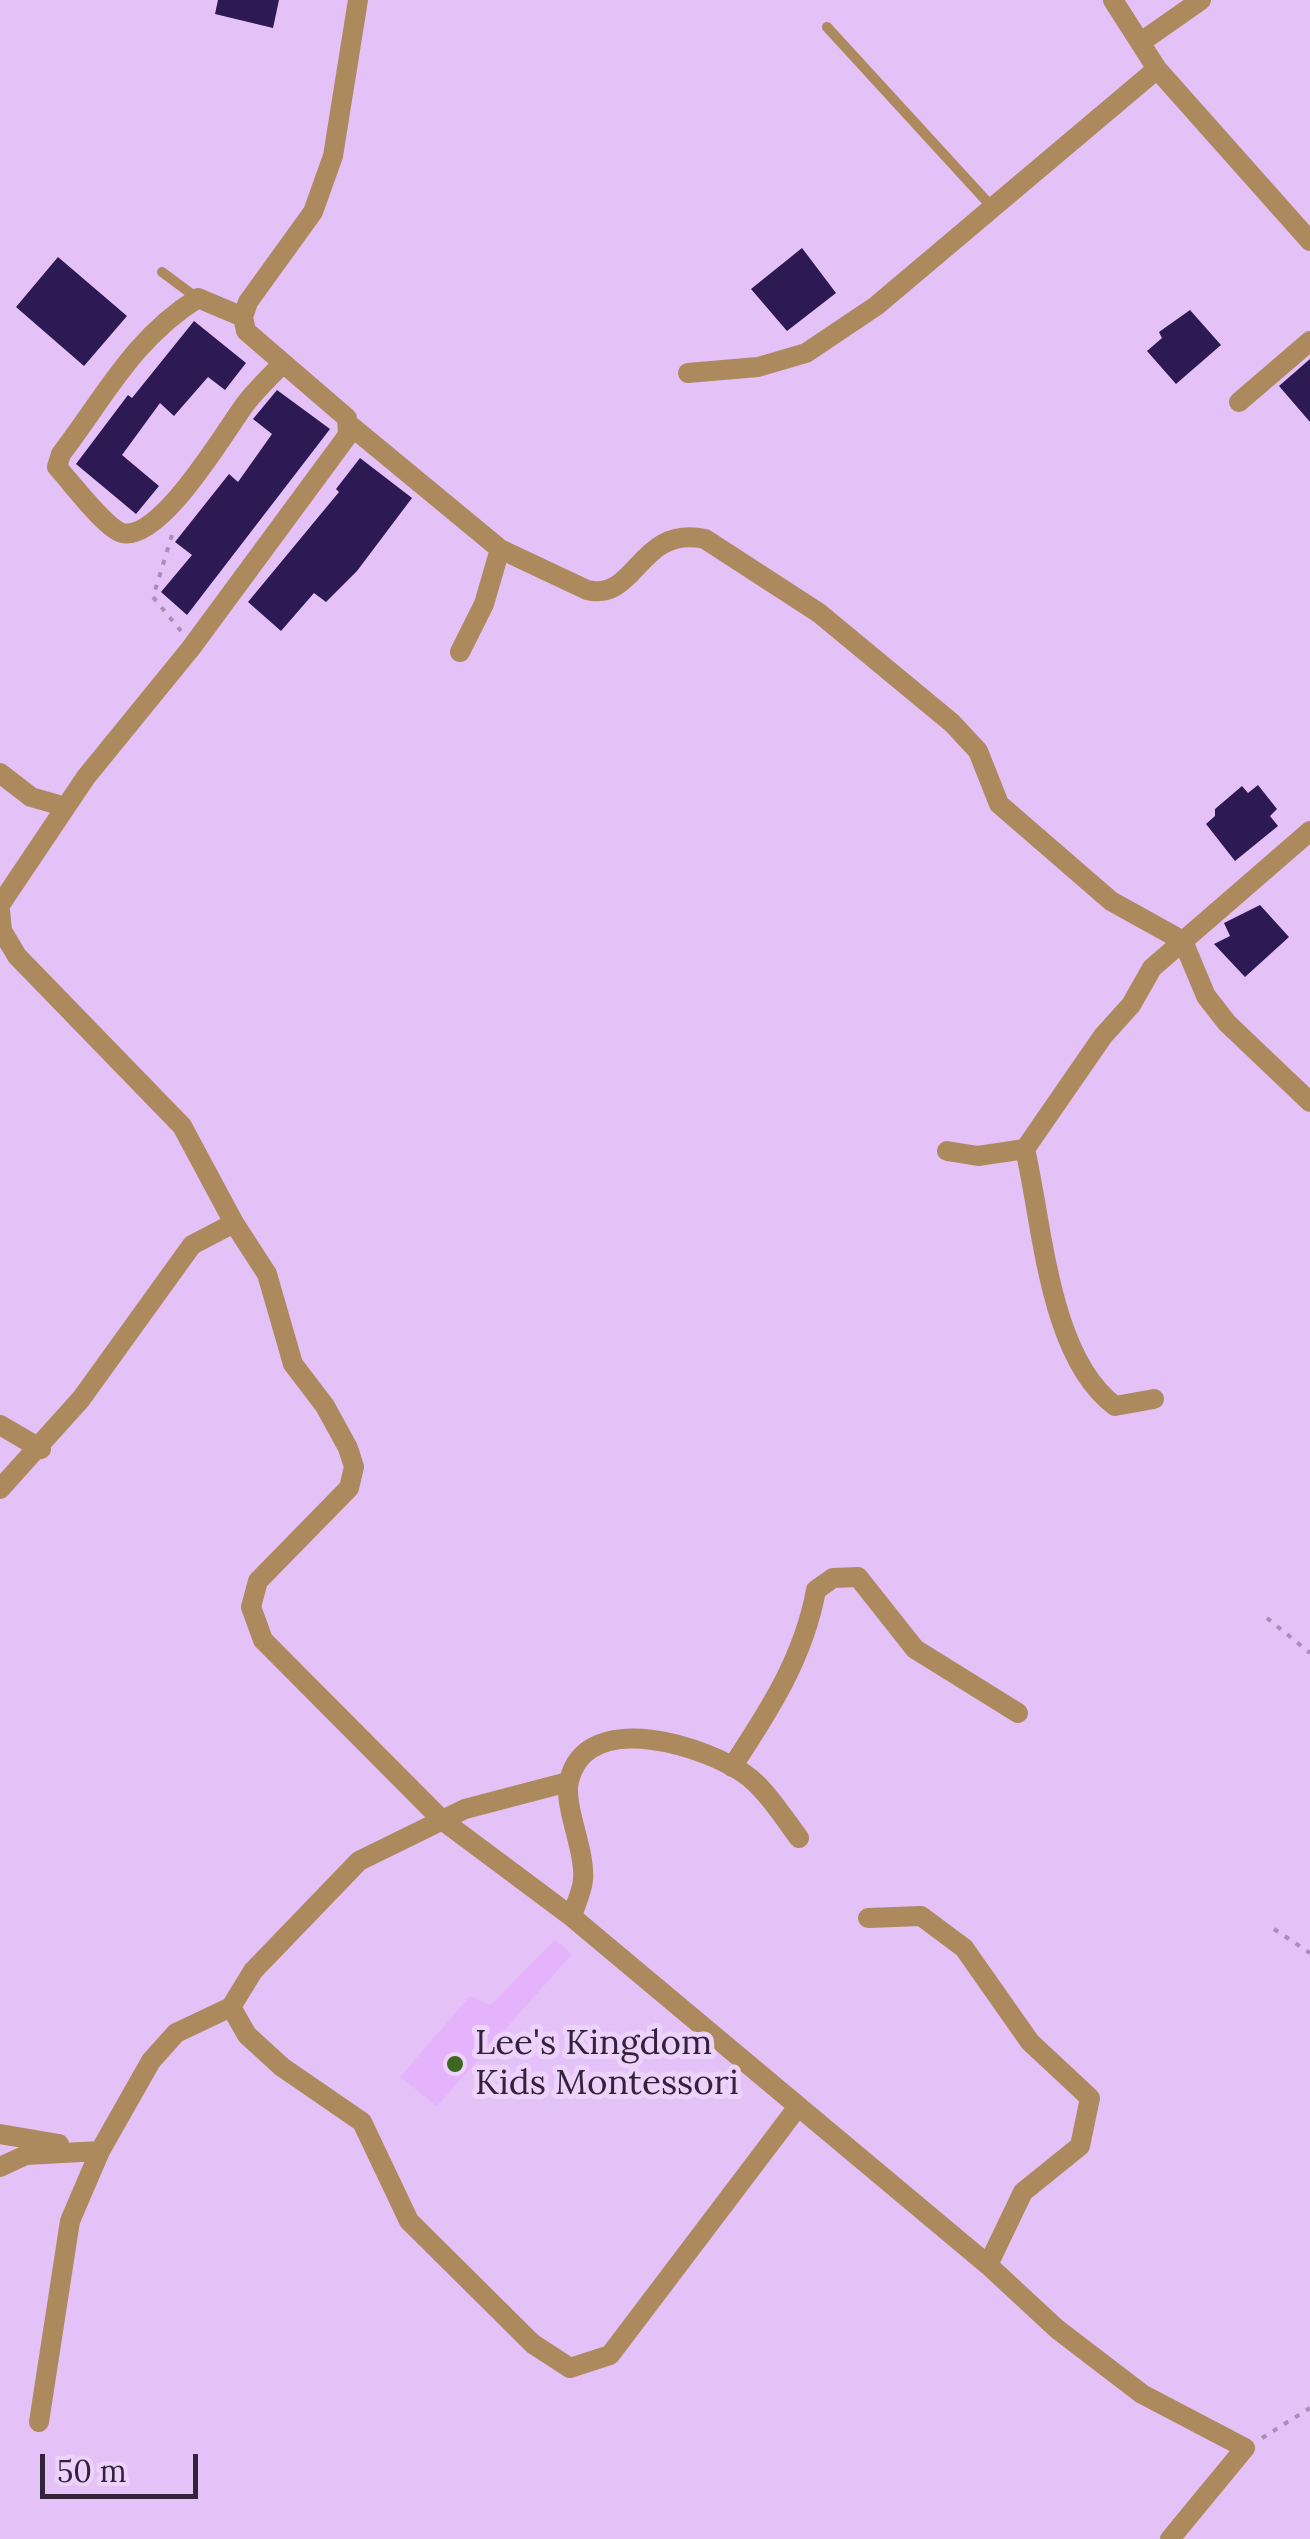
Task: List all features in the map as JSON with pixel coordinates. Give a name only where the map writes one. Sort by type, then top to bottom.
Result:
[{"type":"street","points":[[358,0],[333,156],[314,212],[248,302],[243,316],[246,331],[350,426],[500,549],[600,594],[612,590],[665,540],[686,536],[705,539],[819,614],[952,723],[978,751],[1000,804],[1024,828],[1112,901],[1183,941],[1206,996],[1227,1024],[1310,1102]]},
{"type":"street","points":[[1114,0],[1158,68],[1310,242]]},
{"type":"street","points":[[1141,42],[1200,0]]},
{"type":"street","points":[[688,373],[758,367],[806,353],[876,306],[1158,68]]},
{"type":"street","points":[[243,316],[198,298],[138,344],[57,467],[111,527],[124,534],[136,532],[170,508],[248,400],[283,363]]},
{"type":"street","points":[[1240,402],[1310,341]]},
{"type":"street","points":[[350,426],[191,648],[66,807],[0,908],[2,931],[18,956],[182,1126],[234,1223],[267,1274],[293,1364],[326,1406],[354,1468],[348,1488],[258,1581],[251,1607],[263,1640],[442,1820],[572,1916],[988,2265],[1057,2329],[1142,2394],[1245,2448],[1170,2539]]},
{"type":"street","points":[[460,652],[484,604],[500,549]]},
{"type":"street","points":[[0,773],[32,797],[66,807]]},
{"type":"street","points":[[947,1151],[978,1156],[1024,1149],[1103,1036],[1131,1004],[1152,968],[1310,832]]},
{"type":"street","points":[[1024,1149],[1071,1354],[1092,1389],[1114,1406],[1154,1400]]},
{"type":"street","points":[[0,1489],[41,1449],[192,1245],[234,1223]]},
{"type":"street","points":[[0,1425],[41,1449]]},
{"type":"street","points":[[732,1767],[782,1688],[811,1620],[816,1590],[834,1578],[858,1577],[916,1650],[1018,1712]]},
{"type":"street","points":[[572,1916],[583,1879],[568,1782],[581,1759],[604,1742],[631,1737],[712,1755],[750,1779],[799,1838]]},
{"type":"street","points":[[39,2422],[70,2221],[100,2151],[151,2061],[176,2034],[231,2007],[253,1971],[359,1860],[442,1820],[506,1796],[568,1782]]},
{"type":"street","points":[[868,1918],[920,1916],[964,1948],[1030,2042],[1090,2098],[1080,2146],[1023,2192],[988,2265]]},
{"type":"street","points":[[231,2007],[247,2035],[282,2067],[362,2122],[409,2221],[532,2344],[570,2368],[610,2355],[797,2108]]},
{"type":"street","points":[[0,2134],[100,2151]]},
{"type":"street","points":[[0,2168],[26,2154],[100,2151]]},
{"type":"lane","points":[[827,28],[992,208]]},
{"type":"lane","points":[[162,272],[198,298]]},
{"type":"path","points":[[170,508],[174,525],[153,597],[174,619],[191,648]]},
{"type":"path","points":[[1267,1618],[1310,1653]]},
{"type":"path","points":[[1274,1929],[1310,1953]]},
{"type":"path","points":[[1245,2448],[1310,2408]]},
{"type":"shaded area","points":[[555,1940],[572,1954],[437,2106],[400,2077],[470,1996],[491,2005]]},
{"type":"building","points":[[218,0],[279,0],[273,28],[215,14]]},
{"type":"building","points":[[802,248],[836,293],[787,331],[751,289]]},
{"type":"building","points":[[58,257],[127,316],[84,366],[16,307]]},
{"type":"building","points":[[1190,310],[1221,345],[1176,384],[1147,351],[1162,338],[1159,332]]},
{"type":"building","points":[[194,321],[246,363],[225,390],[208,377],[174,416],[160,403],[122,455],[159,486],[136,514],[76,464],[128,395],[132,398]]},
{"type":"building","points":[[1310,359],[1310,422],[1279,386]]},
{"type":"building","points":[[277,390],[330,429],[187,615],[161,592],[192,555],[175,542],[229,474],[238,482],[272,434],[253,419]]},
{"type":"building","points":[[360,458],[412,498],[357,571],[326,602],[314,593],[281,631],[248,602],[339,492],[336,489]]},
{"type":"building","points":[[1258,785],[1277,809],[1270,816],[1278,826],[1235,861],[1206,824],[1215,816],[1215,809],[1242,786],[1248,793]]},
{"type":"building","points":[[1260,905],[1289,937],[1245,977],[1214,944],[1230,936],[1224,923]]},
{"type":"place","name":"Lee's Kingdom Kids Montessori","points":[[455,2064]]}]
